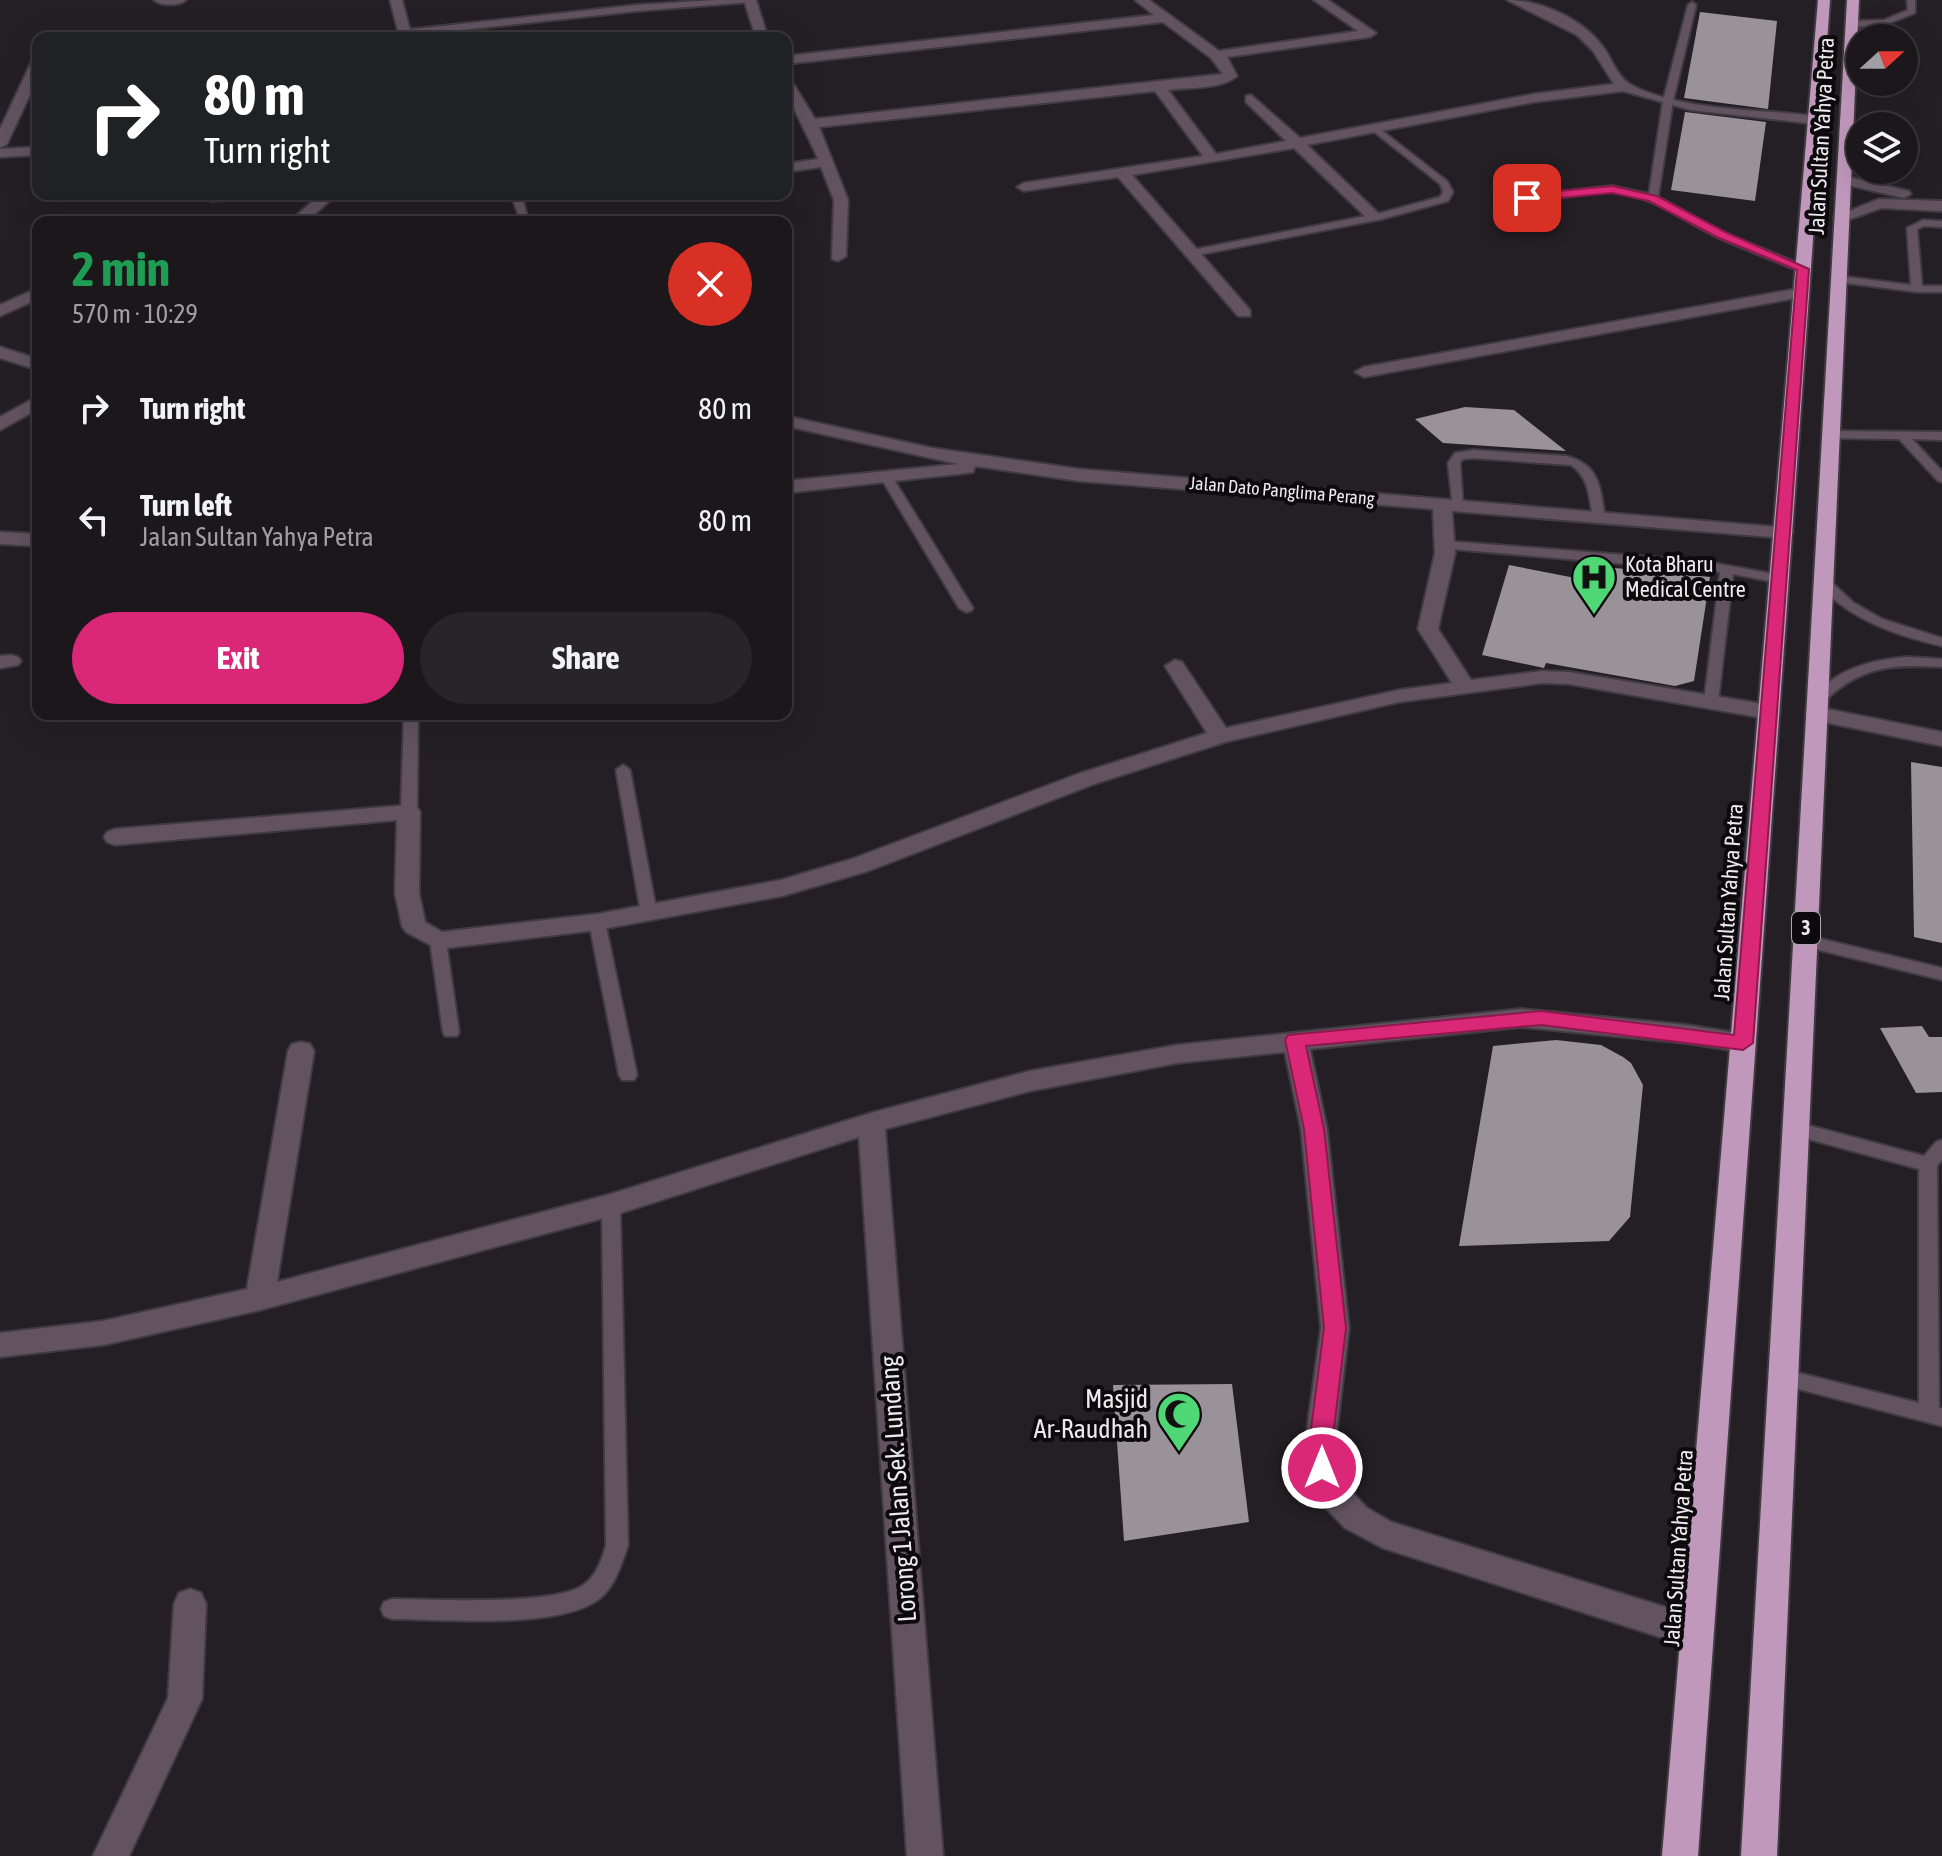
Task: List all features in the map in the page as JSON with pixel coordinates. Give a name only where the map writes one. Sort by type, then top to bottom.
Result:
[{"type":"highway","name":"Jalan Sultan Yahya Petra","points":[[1680,1856],[1824,0]]},
{"type":"highway","name":"Jalan Sultan Yahya Petra","points":[[1759,1856],[1853,12]]},
{"type":"street","points":[[160,0],[180,0]]},
{"type":"street","points":[[396,0],[405,32]]},
{"type":"street","points":[[750,0],[760,32]]},
{"type":"street","points":[[811,124],[1221,80],[1230,76],[1224,62],[1216,55],[1141,0]]},
{"type":"street","points":[[1216,55],[1370,33],[1320,0]]},
{"type":"street","points":[[1513,0],[1587,37],[1598,48],[1614,77],[1625,87],[1668,101],[1815,120]]},
{"type":"street","points":[[792,59],[1164,18]]},
{"type":"street","points":[[0,144],[32,76]]},
{"type":"street","points":[[1159,87],[1212,159]]},
{"type":"street","points":[[1024,187],[1212,159],[1522,100],[1625,87]]},
{"type":"street","points":[[792,93],[811,124],[841,200],[838,256]]},
{"type":"street","points":[[1251,99],[1374,217]]},
{"type":"street","points":[[0,153],[32,151]]},
{"type":"street","points":[[792,167],[828,162]]},
{"type":"street","points":[[1123,174],[1244,313]]},
{"type":"street","points":[[1844,180],[1883,191],[1942,198]]},
{"type":"street","points":[[304,216],[323,200]]},
{"type":"street","points":[[1842,217],[1879,203],[1942,206]]},
{"type":"street","points":[[1364,372],[1802,281]]},
{"type":"street","points":[[0,311],[32,296]]},
{"type":"street","points":[[0,352],[31,362]]},
{"type":"street","points":[[0,364],[31,362]]},
{"type":"street","points":[[0,425],[32,405]]},
{"type":"street","name":"Jalan Dato Panglima Perang","points":[[792,423],[855,439],[989,465],[1783,532]]},
{"type":"street","points":[[792,486],[989,465]]},
{"type":"street","points":[[1450,505],[1428,629],[1465,687]]},
{"type":"street","points":[[0,538],[32,540]]},
{"type":"street","points":[[1175,666],[1220,736]]},
{"type":"street","points":[[115,837],[409,812],[407,893],[414,926],[438,941],[649,914],[782,888],[860,865],[1086,779],[1220,736],[1361,703],[1542,677],[1569,678],[1769,712]]},
{"type":"street","points":[[1818,707],[1942,739]]},
{"type":"street","points":[[0,1345],[103,1333],[260,1298],[611,1205],[871,1123],[1030,1081],[1177,1054],[1541,1018],[1743,1043]]},
{"type":"street","points":[[1295,1040],[1314,1129],[1335,1328],[1321,1437],[1322,1468],[1335,1496],[1356,1518],[1383,1534],[1697,1633]]},
{"type":"street","points":[[260,1298],[301,1051]]},
{"type":"street","name":"Lorong 1 Jalan Sek. Lundang","points":[[871,1123],[925,1856]]},
{"type":"street","points":[[111,1856],[185,1699],[190,1604]]},
{"type":"lane","points":[[439,32],[637,8],[750,0]]},
{"type":"lane","points":[[1653,198],[1668,101],[1693,2],[1680,0]]},
{"type":"lane","points":[[1853,12],[1898,19],[1912,11],[1911,0]]},
{"type":"lane","points":[[1192,253],[1374,217],[1444,199],[1448,192],[1444,183],[1376,129]]},
{"type":"lane","points":[[1505,186],[1519,195],[1532,198],[1612,189],[1653,198],[1802,281]]},
{"type":"lane","points":[[1917,289],[1912,228],[1923,223],[1942,224]]},
{"type":"lane","points":[[1839,279],[1917,289],[1942,289]]},
{"type":"lane","points":[[1832,435],[1942,436]]},
{"type":"lane","points":[[1904,438],[1942,478]]},
{"type":"lane","points":[[1450,505],[1454,463],[1459,456],[1473,454],[1566,460],[1581,464],[1589,471],[1599,517]]},
{"type":"lane","points":[[887,478],[966,608]]},
{"type":"lane","points":[[1445,545],[1727,569],[1779,579]]},
{"type":"lane","points":[[1711,702],[1727,569]]},
{"type":"lane","points":[[1824,583],[1852,610],[1870,622],[1942,642]]},
{"type":"lane","points":[[1818,707],[1830,685],[1875,664],[1904,661],[1942,663]]},
{"type":"lane","points":[[409,812],[411,720]]},
{"type":"lane","points":[[623,770],[649,914]]},
{"type":"lane","points":[[597,922],[628,1075]]},
{"type":"lane","points":[[438,941],[451,1032]]},
{"type":"lane","points":[[1805,941],[1942,974]]},
{"type":"lane","points":[[1796,1129],[1928,1164]]},
{"type":"lane","points":[[1783,1377],[1936,1415],[1928,1164],[1942,1147]]},
{"type":"lane","points":[[392,1609],[544,1607],[570,1602],[589,1593],[610,1569],[617,1545],[611,1205]]},
{"type":"building","points":[[1700,12],[1777,21],[1768,109],[1684,98]]},
{"type":"building","points":[[1685,112],[1766,122],[1755,201],[1671,190]]},
{"type":"building","points":[[1465,407],[1514,410],[1566,451],[1443,443],[1415,419]]},
{"type":"building","points":[[1509,565],[1601,583],[1604,567],[1710,577],[1694,681],[1675,686],[1546,663],[1544,668],[1482,655]]},
{"type":"building","points":[[1911,762],[1942,767],[1942,943],[1914,937]]},
{"type":"building","points":[[1922,1026],[1929,1037],[1942,1037],[1942,1092],[1916,1093],[1880,1028]]},
{"type":"building","points":[[1556,1040],[1601,1045],[1631,1063],[1643,1085],[1630,1217],[1609,1241],[1459,1246],[1493,1046]]},
{"type":"building","name":"Masjid Ar-Raudhah","points":[[1232,1384],[1249,1522],[1124,1541],[1113,1385]]},
{"type":"place","name":"Kota Bharu Medical Centre","points":[[1594,616]]},
{"type":"place","name":"Masjid Ar-Raudhah","points":[[1179,1453]]},
{"type":"route","points":[[1322,1468],[1321,1437],[1335,1328],[1314,1129],[1295,1040],[1541,1018],[1743,1043],[1803,269],[1721,235],[1653,198],[1612,189],[1527,198]]}]
